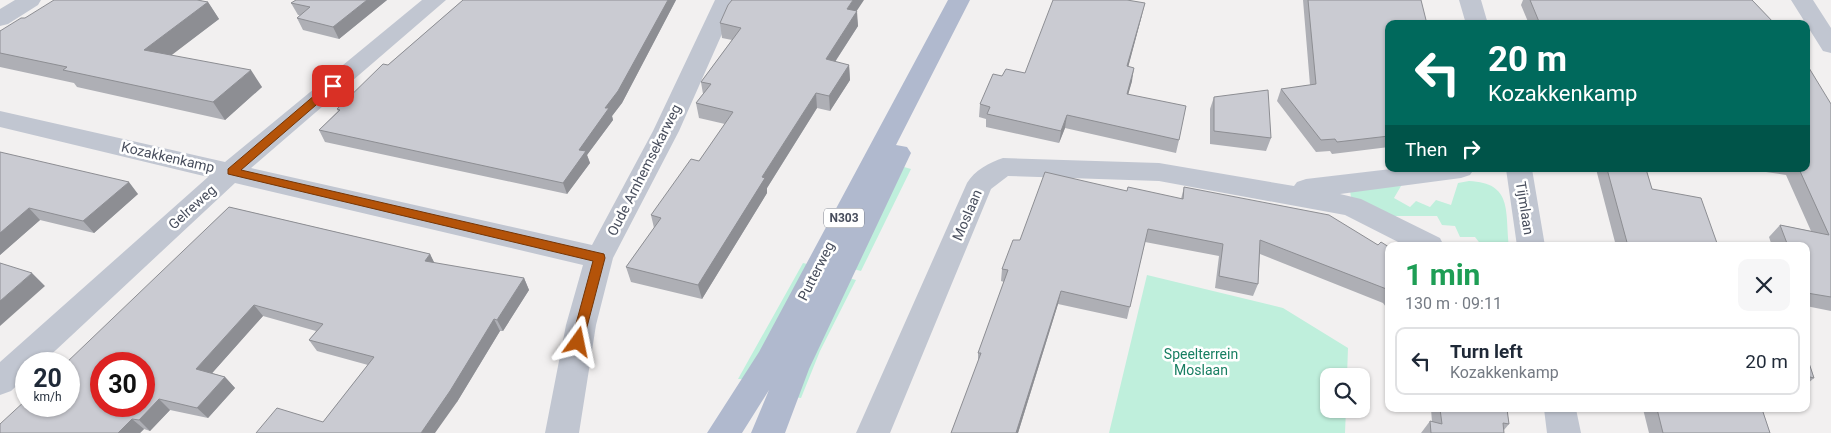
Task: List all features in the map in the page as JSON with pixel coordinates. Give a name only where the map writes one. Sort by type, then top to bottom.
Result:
[{"type":"main road","name":"Putterweg","points":[[724,433],[770,361],[959,0]]},
{"type":"main road","name":"Putterweg","points":[[768,433],[798,360],[976,0]]},
{"type":"street","points":[[0,19],[30,0]]},
{"type":"street","name":"Gelreweg","points":[[0,382],[232,172],[435,0]]},
{"type":"street","name":"Oude Arnhemsekarweg","points":[[562,433],[580,325],[599,258],[666,131],[726,0]]},
{"type":"street","points":[[1470,0],[1476,20]]},
{"type":"street","points":[[1802,0],[1831,46]]},
{"type":"street","name":"Kozakkenkamp","points":[[0,119],[599,258]]},
{"type":"street","name":"Moslaan","points":[[873,433],[980,183],[1003,167],[1159,172],[1237,185],[1351,206],[1422,242]]},
{"type":"street","name":"Moslaan","points":[[1237,185],[1306,189],[1438,172]]},
{"type":"street","name":"Tijmlaan","points":[[1519,172],[1530,242]]},
{"type":"street","points":[[1560,412],[1564,433]]},
{"type":"green space","points":[[904,167],[911,169],[861,271],[853,269]]},
{"type":"green space","points":[[1469,181],[1483,183],[1493,187],[1500,193],[1506,211],[1509,242],[1479,242],[1475,237],[1460,237],[1455,226],[1442,225],[1437,216],[1393,216],[1351,197],[1350,191],[1359,187],[1401,186],[1394,198],[1410,207],[1416,201],[1430,207],[1436,200],[1451,205],[1458,183]]},
{"type":"green space","points":[[803,263],[811,265],[744,379],[738,379]]},
{"type":"green space","name":"Speelterrein Moslaan","points":[[1147,275],[1283,308],[1348,348],[1347,368],[1320,368],[1320,418],[1346,418],[1345,433],[1109,433]]},
{"type":"green space","points":[[849,278],[856,280],[820,351],[801,398],[794,397]]},
{"type":"building","points":[[54,0],[197,0],[208,2],[144,50],[251,70],[213,102],[63,70],[67,67],[0,53],[0,31]]},
{"type":"building","points":[[296,0],[367,0],[333,27],[297,18],[310,7],[291,3]]},
{"type":"building","points":[[463,0],[668,0],[618,91],[605,108],[609,108],[579,150],[586,151],[563,183],[319,130],[340,110],[337,109],[383,64],[388,65]]},
{"type":"building","points":[[732,0],[853,0],[847,9],[857,11],[826,59],[849,65],[829,96],[816,93],[762,177],[765,178],[698,285],[626,267],[661,218],[651,215],[691,159],[699,161],[733,112],[696,103],[711,84],[701,82],[741,28],[720,23]]},
{"type":"building","points":[[1053,0],[1127,0],[1145,3],[1127,66],[1134,68],[1127,94],[1186,106],[1179,140],[1067,115],[1061,131],[987,114],[990,107],[980,104],[993,74],[1002,76],[1006,69],[1025,73]]},
{"type":"building","points":[[1308,0],[1421,0],[1426,20],[1385,20],[1385,136],[1337,142],[1335,139],[1321,140],[1281,89],[1316,84]]},
{"type":"building","points":[[1530,0],[1752,0],[1771,20],[1538,20]]},
{"type":"building","points":[[1810,70],[1831,104],[1831,297],[1810,294],[1810,242],[1786,242],[1780,225],[1829,235],[1800,172],[1810,172]]},
{"type":"building","points":[[1268,90],[1271,138],[1214,131],[1214,97]]},
{"type":"building","points":[[0,152],[129,182],[83,221],[29,208],[0,233]]},
{"type":"building","points":[[1045,172],[1127,191],[1128,187],[1183,199],[1184,187],[1329,215],[1378,245],[1381,242],[1385,244],[1385,288],[1260,240],[1258,284],[1219,276],[1223,244],[1148,229],[1130,307],[1061,291],[1016,433],[951,433],[981,353],[978,353],[1008,270],[1002,269],[1013,240],[1020,240]]},
{"type":"building","points":[[1608,172],[1647,172],[1652,189],[1701,198],[1717,242],[1627,242]]},
{"type":"building","points":[[229,207],[430,254],[425,261],[524,278],[497,320],[494,319],[450,391],[421,433],[256,433],[277,408],[323,422],[374,357],[309,340],[323,324],[254,305],[196,369],[225,377],[197,408],[159,399],[155,403],[155,352],[90,352],[90,417],[142,417],[139,420],[132,419],[118,433],[0,433],[0,424],[15,410],[15,417],[80,417],[80,352],[78,352]]},
{"type":"building","points":[[0,263],[32,273],[0,301]]},
{"type":"building","points":[[1810,366],[1814,378],[1810,377]]},
{"type":"building","points":[[1440,412],[1507,412],[1509,424],[1503,423],[1504,433],[1431,433],[1430,421],[1442,424]]},
{"type":"building","points":[[1658,412],[1763,412],[1770,433],[1663,433]]},
{"type":"route","points":[[333,86],[232,172],[599,258],[580,325],[578,342]]}]
